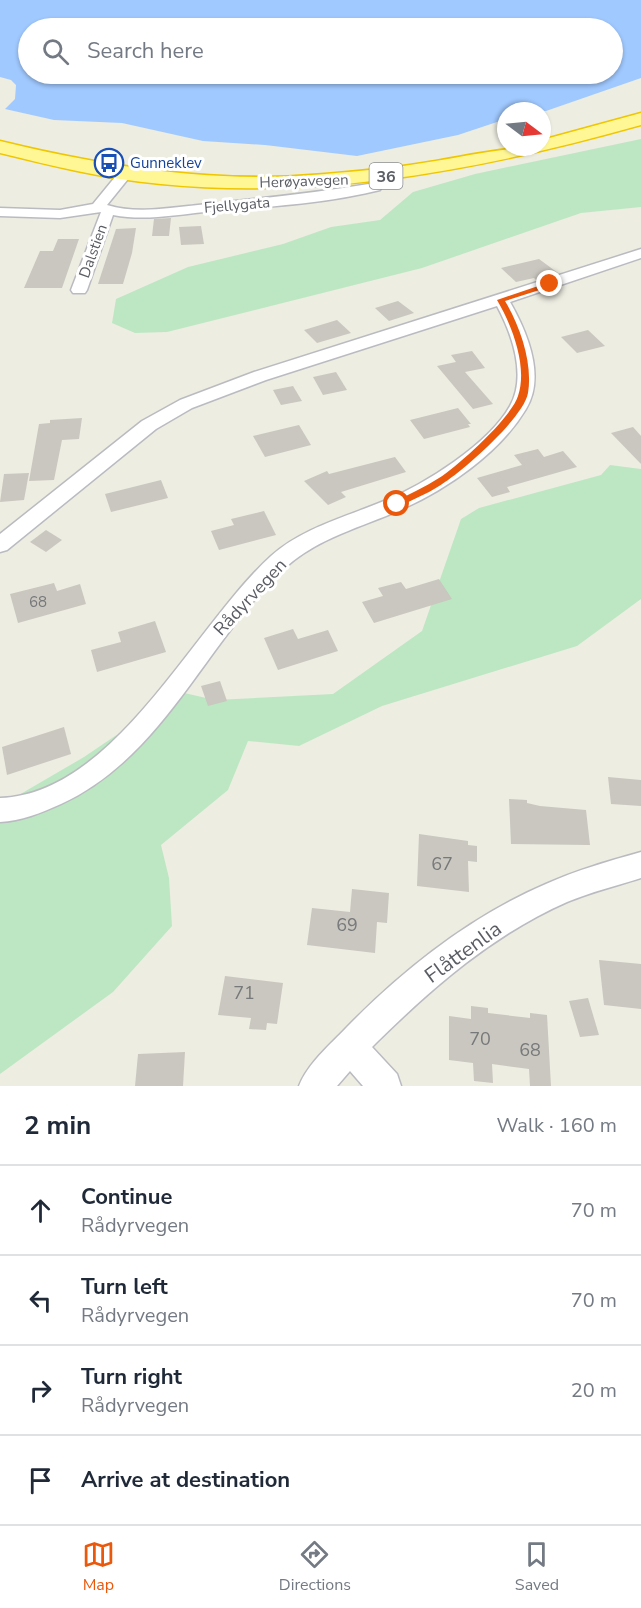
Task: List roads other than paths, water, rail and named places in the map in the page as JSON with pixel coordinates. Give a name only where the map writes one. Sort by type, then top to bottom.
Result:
[{"type":"highway","name":"Herøyavegen","points":[[0,147],[62,164],[125,174],[177,180],[267,183],[380,177],[435,170],[525,152],[641,119]]},
{"type":"street","points":[[103,209],[125,174]]},
{"type":"street","name":"Fjellygata","points":[[0,212],[60,214],[103,209],[147,213],[239,206],[375,187]]},
{"type":"street","name":"Dalstien","points":[[79,290],[103,209]]},
{"type":"street","points":[[0,546],[88,472],[149,425],[186,404],[260,376],[641,253]]},
{"type":"street","name":"Rådyrvegen","points":[[0,810],[12,810],[60,795],[100,770],[143,725],[239,603],[280,560],[309,540],[397,504],[443,480],[508,422],[524,393],[525,373],[512,319],[501,300]]},
{"type":"street","name":"Flåttenlia","points":[[315,1086],[349,1046],[482,933],[554,894],[641,865]]},
{"type":"street","points":[[349,1046],[385,1086]]},
{"type":"water","points":[[0,0],[641,0],[641,78],[551,109],[551,102],[497,102],[497,122],[458,135],[357,156],[265,145],[203,141],[122,123],[54,120],[5,109],[15,99],[16,85],[11,80],[0,77]]},
{"type":"place","name":"Gunneklev","points":[[109,163]]}]
